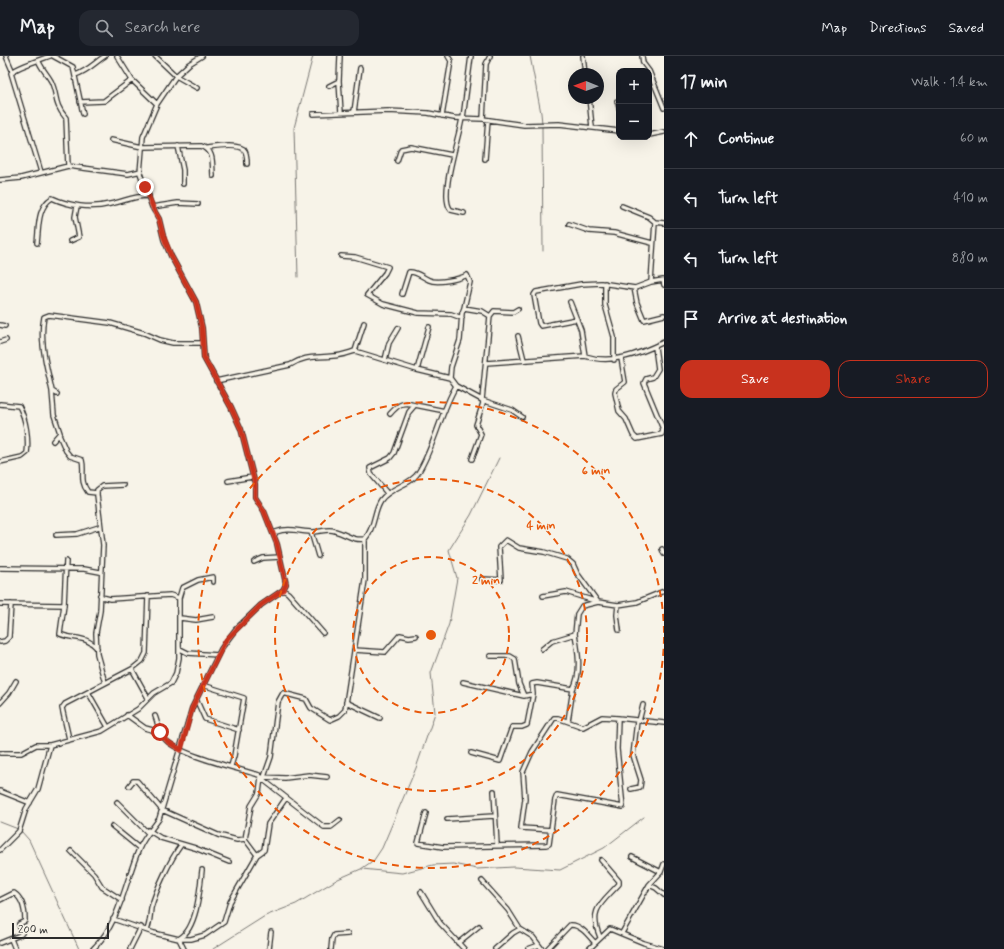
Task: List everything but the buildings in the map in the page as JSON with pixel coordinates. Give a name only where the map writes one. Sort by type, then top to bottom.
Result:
[{"type":"street","points":[[6,56],[12,70],[11,77],[41,172]]},
{"type":"street","points":[[12,70],[39,62],[50,56]]},
{"type":"street","points":[[53,56],[73,68],[83,114]]},
{"type":"street","points":[[75,75],[86,72],[97,61],[105,56]]},
{"type":"street","points":[[117,56],[132,80],[157,104]]},
{"type":"street","points":[[154,56],[176,76],[197,88]]},
{"type":"street","points":[[93,949],[113,919],[122,900],[139,848],[148,831],[159,819],[196,699],[218,655],[235,630],[261,605],[283,590],[286,581],[274,536],[264,511],[255,497],[255,484],[239,424],[204,358],[202,328],[196,302],[171,256],[159,219],[152,207],[140,173],[143,137],[157,104],[176,76],[201,56]]},
{"type":"street","points":[[340,56],[339,81],[341,113]]},
{"type":"street","points":[[442,116],[451,61],[447,56]]},
{"type":"street","points":[[464,213],[451,210],[448,205],[449,173],[452,155],[460,134],[471,56]]},
{"type":"street","points":[[483,119],[486,64],[490,56]]},
{"type":"street","points":[[583,56],[584,68]]},
{"type":"street","points":[[642,56],[643,63],[647,68]]},
{"type":"street","points":[[39,62],[45,75],[50,80],[58,109],[66,118],[68,166]]},
{"type":"street","points":[[354,112],[360,68]]},
{"type":"street","points":[[652,78],[664,108]]},
{"type":"street","points":[[80,102],[104,101],[132,80]]},
{"type":"street","points":[[329,86],[339,81]]},
{"type":"street","points":[[590,104],[592,127]]},
{"type":"street","points":[[313,114],[388,111],[483,119],[524,125],[559,124],[616,131]]},
{"type":"street","points":[[485,159],[488,120]]},
{"type":"street","points":[[652,134],[664,132]]},
{"type":"street","points":[[111,140],[142,147],[202,146],[208,148],[226,146],[243,148],[248,164]]},
{"type":"street","points":[[178,146],[183,170],[183,184]]},
{"type":"street","points":[[397,161],[401,149],[411,147],[452,155]]},
{"type":"street","points":[[208,148],[211,152],[213,176]]},
{"type":"street","points":[[0,180],[21,178],[68,166],[128,174],[141,171]]},
{"type":"street","points":[[36,243],[40,218],[48,201],[52,198],[77,206],[106,205],[128,197],[149,196]]},
{"type":"street","points":[[152,207],[178,203],[198,204]]},
{"type":"street","points":[[70,240],[80,237],[75,218],[77,206]]},
{"type":"street","points":[[622,206],[650,217],[655,222],[664,223]]},
{"type":"street","points":[[651,282],[652,243],[655,222]]},
{"type":"street","points":[[570,224],[589,231],[614,233],[652,243]]},
{"type":"street","points":[[341,256],[355,257],[388,267],[367,295],[376,301],[418,314],[451,314],[462,318]]},
{"type":"street","points":[[402,294],[409,272],[413,272],[435,282],[453,280],[468,275],[470,282],[462,318],[460,340],[451,367],[450,378]]},
{"type":"street","points":[[577,319],[541,326],[539,323],[534,295],[536,292],[581,284],[605,283],[634,288],[651,282],[664,280],[664,285]]},
{"type":"street","points":[[605,283],[604,305],[614,337],[614,360]]},
{"type":"street","points":[[634,288],[637,304],[644,320],[664,315]]},
{"type":"street","points":[[570,302],[583,340],[585,356]]},
{"type":"street","points":[[464,308],[482,311],[490,316]]},
{"type":"street","points":[[472,459],[481,434],[476,424],[483,403],[486,344],[490,316],[494,311],[514,312],[518,309]]},
{"type":"street","points":[[97,493],[88,492],[84,487],[82,460],[70,456],[66,451],[59,435],[59,428],[54,415],[52,391],[42,340],[44,317],[49,315],[110,323],[144,333],[173,344],[202,343]]},
{"type":"street","points":[[355,351],[364,323]]},
{"type":"street","points":[[0,325],[5,326]]},
{"type":"street","points":[[417,370],[429,327]]},
{"type":"street","points":[[385,360],[389,343],[398,328]]},
{"type":"street","points":[[518,336],[524,360]]},
{"type":"street","points":[[0,342],[6,340]]},
{"type":"street","points":[[486,363],[585,356],[598,361],[614,360],[655,347],[664,342]]},
{"type":"street","points":[[621,358],[625,382],[616,389],[615,393],[619,411],[626,419],[632,436],[637,439],[662,434],[663,429],[644,384],[646,379],[653,377],[658,369],[655,347]]},
{"type":"street","points":[[216,380],[290,365],[300,359],[312,356],[334,356],[355,351],[417,370],[450,378],[456,386],[482,400],[512,410],[522,417]]},
{"type":"street","points":[[257,855],[245,839],[250,806],[259,793],[262,777],[271,756],[278,702],[283,693],[306,699],[311,708],[330,720],[339,716],[344,710],[365,580],[365,539],[373,527],[380,501],[388,493],[417,475],[427,457],[456,386]]},
{"type":"street","points":[[52,391],[57,394]]},
{"type":"street","points":[[390,414],[399,404],[407,403],[445,411]]},
{"type":"street","points":[[0,404],[19,406],[24,415],[28,448],[27,453],[22,457],[0,462]]},
{"type":"street","points":[[388,493],[371,474],[370,468],[390,458],[394,453],[409,412],[415,405]]},
{"type":"street","points":[[53,441],[59,435]]},
{"type":"street","points":[[228,481],[252,477]]},
{"type":"street","points":[[105,683],[97,648],[96,633],[101,596],[100,572],[103,545],[99,527],[97,493],[102,486],[123,485]]},
{"type":"street","points":[[56,535],[76,534],[99,527]]},
{"type":"street","points":[[274,536],[276,532],[282,530],[311,532],[333,530],[353,539],[365,539]]},
{"type":"street","points":[[311,532],[318,556]]},
{"type":"street","points":[[482,579],[501,580],[499,547],[506,540],[519,548],[544,552],[567,559],[573,564],[577,573],[598,602]]},
{"type":"street","points":[[662,549],[664,554]]},
{"type":"street","points":[[254,562],[263,558],[280,557]]},
{"type":"street","points":[[66,561],[64,605],[60,634],[67,637],[90,641],[97,648]]},
{"type":"street","points":[[0,568],[84,570],[100,572]]},
{"type":"street","points":[[0,753],[6,755],[21,753],[36,745],[50,745],[102,731],[138,709],[148,698],[174,678],[180,651],[179,598],[182,588],[192,582],[207,578],[213,577],[213,582]]},
{"type":"street","points":[[283,590],[288,593],[323,633]]},
{"type":"street","points":[[543,596],[566,592],[598,602],[618,605],[637,602],[664,591]]},
{"type":"street","points":[[101,596],[123,599],[174,595],[179,598]]},
{"type":"street","points":[[69,739],[62,708],[64,704],[132,669],[142,661],[146,653],[148,596]]},
{"type":"street","points":[[568,721],[573,689],[576,684],[578,670],[576,634],[578,614],[582,606],[598,602]]},
{"type":"street","points":[[0,604],[64,605]]},
{"type":"street","points":[[0,642],[5,642],[9,637],[11,604]]},
{"type":"street","points":[[618,605],[616,615],[619,630]]},
{"type":"street","points":[[180,618],[196,620],[213,617]]},
{"type":"street","points":[[542,649],[552,641],[576,634]]},
{"type":"street","points":[[354,650],[385,652],[400,635],[409,637],[416,636]]},
{"type":"street","points":[[180,651],[211,656],[218,655]]},
{"type":"street","points":[[211,656],[216,661]]},
{"type":"street","points":[[490,656],[510,656],[515,659],[519,684],[524,696]]},
{"type":"street","points":[[132,669],[148,698]]},
{"type":"street","points":[[0,703],[16,681]]},
{"type":"street","points":[[463,682],[524,696],[532,694]]},
{"type":"street","points":[[471,753],[500,761],[512,727],[522,727],[527,725],[532,694],[532,684],[537,683],[573,689]]},
{"type":"street","points":[[203,685],[244,698],[231,766]]},
{"type":"street","points":[[88,692],[108,727]]},
{"type":"street","points":[[196,699],[205,719],[239,730]]},
{"type":"street","points":[[346,702],[380,718]]},
{"type":"street","points":[[632,789],[640,787],[642,780],[633,756],[638,721],[643,706]]},
{"type":"street","points":[[127,715],[145,728],[160,732]]},
{"type":"street","points":[[155,716],[160,732],[168,742],[181,750],[259,775],[324,827],[331,827],[340,820]]},
{"type":"street","points":[[552,830],[521,828],[525,798],[523,772],[532,752],[554,718],[568,721],[583,727],[602,717],[664,723]]},
{"type":"street","points":[[426,813],[418,843],[443,847],[497,845],[504,847],[549,844],[557,795],[623,807],[617,749],[618,718]]},
{"type":"street","points":[[0,850],[19,832],[26,809],[38,789],[50,745]]},
{"type":"street","points":[[262,777],[296,778],[309,775],[327,777]]},
{"type":"street","points":[[129,786],[133,781],[137,781],[162,810],[218,835],[237,840],[245,839]]},
{"type":"street","points":[[0,791],[30,803]]},
{"type":"street","points":[[494,791],[496,800],[494,816],[497,845]]},
{"type":"street","points":[[113,919],[179,939],[191,939],[205,935],[224,922],[230,902],[257,855],[264,850],[268,824],[286,798]]},
{"type":"street","points":[[117,802],[148,831],[161,838],[195,848],[229,862]]},
{"type":"street","points":[[447,820],[494,816]]},
{"type":"street","points":[[112,826],[139,848]]},
{"type":"street","points":[[147,930],[151,922],[151,909],[157,891],[174,853],[181,845]]},
{"type":"street","points":[[71,851],[94,874],[102,887],[122,900]]},
{"type":"street","points":[[632,857],[661,872]]},
{"type":"street","points":[[600,937],[596,926],[598,907],[620,884],[601,860]]},
{"type":"street","points":[[622,933],[649,886],[661,872],[664,864]]},
{"type":"street","points":[[179,939],[187,934],[193,920],[202,870]]},
{"type":"street","points":[[482,881],[508,910],[520,929],[528,932],[542,949]]},
{"type":"street","points":[[649,886],[656,888],[664,895]]},
{"type":"street","points":[[421,892],[440,923],[464,949]]},
{"type":"street","points":[[0,900],[14,893],[19,896],[25,921],[19,924],[22,932],[11,939],[0,942]]},
{"type":"street","points":[[547,949],[570,925],[578,927],[595,942]]},
{"type":"street","points":[[458,943],[479,926]]},
{"type":"street","points":[[130,949],[141,927]]},
{"type":"street","points":[[495,949],[520,929]]},
{"type":"street","points":[[590,949],[600,937],[610,929],[644,943],[664,949]]},
{"type":"street","points":[[269,949],[271,932]]},
{"type":"street","points":[[331,949],[334,935],[348,934]]},
{"type":"street","points":[[11,939],[15,949]]},
{"type":"street","points":[[179,939],[184,949]]},
{"type":"street","points":[[528,949],[539,945]]},
{"type":"waterway","points":[[298,277],[294,128],[313,56]]},
{"type":"waterway","points":[[530,56],[542,123]]},
{"type":"waterway","points":[[542,126],[543,251]]},
{"type":"waterway","points":[[213,949],[265,916],[296,904],[338,879],[361,869],[374,860],[382,848],[416,768],[435,713],[431,673],[449,624],[457,578],[449,550],[471,515],[499,458]]},
{"type":"waterway","points":[[362,869],[402,873],[433,865],[453,864],[477,869],[514,867],[560,870],[604,848],[644,817]]},
{"type":"waterway","points":[[0,822],[18,829]]},
{"type":"waterway","points":[[21,831],[29,840],[79,949]]},
{"type":"route","points":[[145,187],[152,207],[159,219],[164,240],[171,256],[192,292],[200,313],[204,358],[237,418],[255,484],[255,497],[264,511],[277,544],[281,568],[286,581],[283,590],[261,605],[226,640],[192,708],[181,750],[164,739],[160,732]]}]
